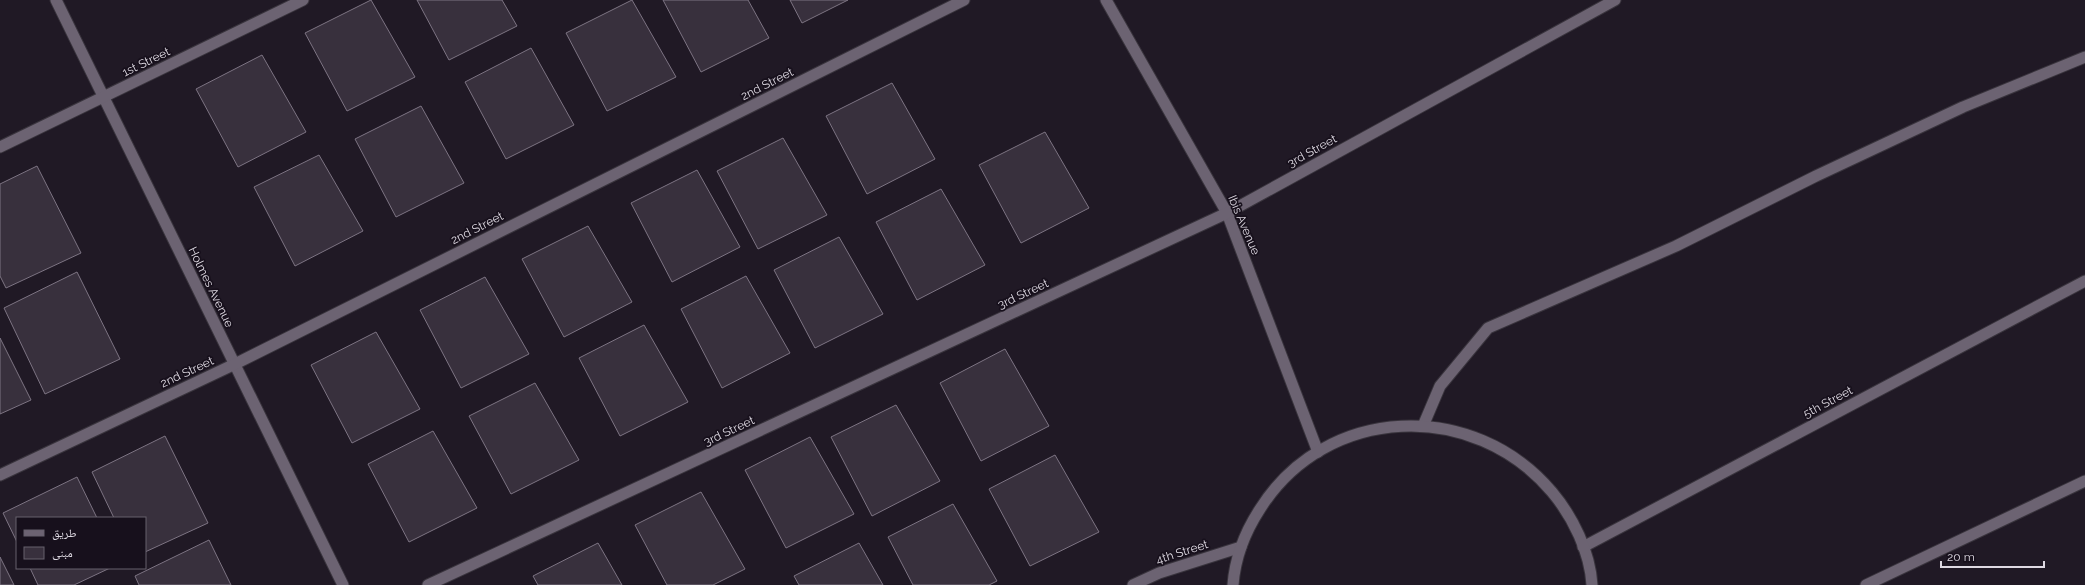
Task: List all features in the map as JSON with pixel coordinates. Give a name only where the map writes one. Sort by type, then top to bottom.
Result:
[{"type":"street","name":"Holmes Avenue","points":[[56,0],[343,585]]},
{"type":"street","name":"1st Street","points":[[0,147],[303,0]]},
{"type":"street","name":"2nd Street","points":[[0,475],[234,364],[964,0]]},
{"type":"street","name":"Ibis Avenue","points":[[1106,0],[1227,213],[1318,452]]},
{"type":"street","name":"3rd Street","points":[[428,585],[1227,213],[1614,0]]},
{"type":"street","points":[[1424,426],[1440,386],[1488,328],[1676,246],[1816,176],[1963,107],[2085,57]]},
{"type":"street","name":"5th Street","points":[[1582,547],[2085,281]]},
{"type":"street","points":[[1233,585],[1241,547],[1252,521],[1267,497],[1286,476],[1332,443],[1359,433],[1386,427],[1424,426],[1443,428],[1471,435],[1497,446],[1526,465],[1542,481],[1560,503],[1575,527],[1592,585]]},
{"type":"street","points":[[1866,585],[2085,481]]},
{"type":"street","name":"4th Street","points":[[1133,585],[1159,573],[1241,547]]},
{"type":"building","points":[[371,0],[415,77],[347,111],[305,33]]},
{"type":"building","points":[[417,0],[502,0],[517,26],[449,60]]},
{"type":"building","points":[[632,0],[676,77],[607,111],[566,33]]},
{"type":"building","points":[[663,0],[748,0],[769,38],[701,72]]},
{"type":"building","points":[[790,0],[848,0],[802,23]]},
{"type":"building","points":[[531,48],[574,125],[506,159],[465,82]]},
{"type":"building","points":[[262,55],[306,132],[238,167],[196,89]]},
{"type":"building","points":[[892,83],[935,159],[867,194],[826,116]]},
{"type":"building","points":[[421,106],[464,183],[396,217],[355,139]]},
{"type":"building","points":[[1045,132],[1089,208],[1021,243],[979,165]]},
{"type":"building","points":[[783,138],[827,215],[758,249],[717,171]]},
{"type":"building","points":[[319,155],[363,231],[295,266],[254,187]]},
{"type":"building","points":[[37,166],[81,253],[6,288],[0,276],[0,184]]},
{"type":"building","points":[[697,170],[740,247],[672,282],[631,203]]},
{"type":"building","points":[[941,189],[985,265],[917,300],[876,222]]},
{"type":"building","points":[[588,226],[632,302],[564,337],[522,259]]},
{"type":"building","points":[[839,237],[883,314],[815,348],[774,270]]},
{"type":"building","points":[[77,272],[120,359],[45,394],[4,308]]},
{"type":"building","points":[[746,276],[790,353],[722,388],[681,309]]},
{"type":"building","points":[[485,277],[529,354],[461,388],[420,310]]},
{"type":"building","points":[[644,325],[688,402],[620,436],[579,358]]},
{"type":"building","points":[[376,332],[420,409],[352,443],[311,365]]},
{"type":"building","points":[[0,338],[31,400],[0,414]]},
{"type":"building","points":[[1005,349],[1049,426],[981,461],[940,383]]},
{"type":"building","points":[[535,383],[579,460],[511,494],[469,416]]},
{"type":"building","points":[[896,405],[940,481],[872,516],[831,437]]},
{"type":"building","points":[[433,431],[477,508],[409,542],[368,464]]},
{"type":"building","points":[[165,436],[208,523],[146,552],[146,517],[114,517],[92,472]]},
{"type":"building","points":[[810,437],[854,514],[786,548],[745,470]]},
{"type":"building","points":[[1055,455],[1099,532],[1030,566],[989,489]]},
{"type":"building","points":[[77,477],[97,517],[16,517],[16,540],[3,513]]},
{"type":"building","points":[[701,492],[745,569],[713,585],[667,585],[635,525]]},
{"type":"building","points":[[953,504],[997,581],[989,585],[913,585],[888,537]]},
{"type":"building","points":[[209,540],[231,585],[139,585],[135,576]]},
{"type":"building","points":[[598,543],[622,585],[538,585],[533,576]]},
{"type":"building","points":[[859,543],[883,585],[799,585],[794,576]]},
{"type":"building","points":[[0,557],[14,585],[0,585]]},
{"type":"building","points":[[30,569],[108,569],[74,585],[38,585]]}]
